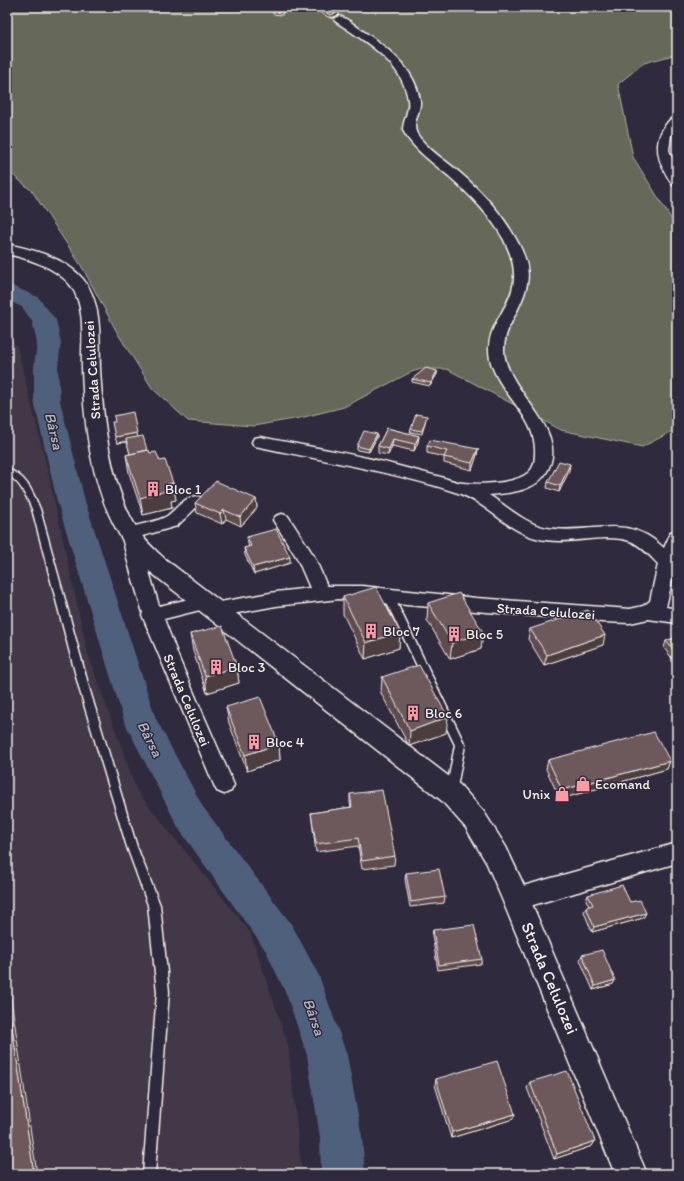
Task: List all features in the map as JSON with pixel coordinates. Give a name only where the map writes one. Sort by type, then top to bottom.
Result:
[{"type":"street","points":[[339,19],[386,52],[402,70],[411,87],[414,102],[409,129],[415,140],[479,197],[516,250],[521,268],[520,289],[499,334],[496,350],[498,362],[506,381],[536,423],[543,444],[544,461],[540,472],[532,480],[518,486],[463,489]]},
{"type":"street","points":[[677,119],[668,128],[664,137],[663,149],[667,165],[677,182]]},
{"type":"street","name":"Strada Celulozei","points":[[7,249],[36,256],[64,270],[83,293],[88,309],[90,329],[92,402],[98,445],[108,483],[130,533],[142,549],[157,565],[451,793],[475,820],[497,856],[516,899],[631,1174]]},
{"type":"street","points":[[260,442],[369,464],[463,489],[496,506],[527,528],[539,532],[551,535],[567,536],[608,533],[632,535],[645,542],[667,562]]},
{"type":"street","points":[[130,533],[171,522],[195,501]]},
{"type":"street","points":[[282,520],[305,556],[321,593]]},
{"type":"street","name":"Strada Celulozei","points":[[130,533],[137,571],[151,615],[224,785]]},
{"type":"street","points":[[648,612],[658,605],[667,562],[677,536]]},
{"type":"street","name":"Strada Celulozei","points":[[151,615],[211,606],[321,593],[362,593],[476,605],[602,615],[630,616],[648,612],[677,616]]},
{"type":"street","points":[[516,899],[677,853]]},
{"type":"lane","points":[[7,472],[17,476],[27,489],[36,509],[92,713],[132,847],[154,905],[163,992],[149,1174]]},
{"type":"lane","points":[[388,595],[460,744],[451,793]]},
{"type":"shaded area","points":[[7,334],[17,346],[47,468],[88,654],[137,791],[250,932],[288,1044],[302,1174],[7,1174]]},
{"type":"green space","points":[[7,7],[677,7],[677,54],[644,63],[618,84],[633,157],[677,228],[677,429],[642,447],[561,430],[447,369],[422,369],[411,372],[344,407],[300,418],[253,426],[188,421],[152,388],[118,334],[82,267],[32,191],[7,170]]},
{"type":"building","points":[[274,7],[284,7],[282,12],[273,11]]},
{"type":"building","points":[[329,7],[339,12],[330,15],[321,10]]},
{"type":"building","points":[[426,368],[437,371],[431,383],[412,379]]},
{"type":"building","points":[[133,412],[137,433],[115,437],[112,422],[115,422],[114,416]]},
{"type":"building","points":[[416,414],[427,416],[422,431],[411,429]]},
{"type":"building","points":[[387,428],[419,436],[415,444],[393,439],[389,449],[378,446]]},
{"type":"building","points":[[364,431],[377,434],[369,449],[357,446]]},
{"type":"building","points":[[143,436],[147,450],[130,454],[126,439]]},
{"type":"building","points":[[430,440],[478,449],[472,463],[444,457],[447,451],[427,446]]},
{"type":"building","points":[[149,450],[150,453],[156,452],[160,461],[165,460],[173,483],[167,484],[169,490],[140,498],[126,455]]},
{"type":"building","points":[[559,461],[570,464],[560,486],[548,482]]},
{"type":"building","points":[[216,481],[256,499],[240,517],[224,510],[220,514],[195,503]]},
{"type":"building","points":[[276,529],[290,557],[253,567],[244,548],[251,546],[247,537]]},
{"type":"building","points":[[376,587],[400,632],[366,643],[343,597]]},
{"type":"building","points":[[459,593],[483,632],[452,643],[428,603]]},
{"type":"building","points":[[588,610],[605,635],[547,655],[530,629]]},
{"type":"building","points":[[222,626],[237,667],[205,676],[190,634]]},
{"type":"building","points":[[677,637],[677,655],[666,641]]},
{"type":"building","points":[[419,665],[448,717],[410,731],[382,677]]},
{"type":"building","points":[[260,697],[279,744],[245,755],[226,707]]},
{"type":"building","name":"Ecomand","points":[[654,732],[670,761],[562,790],[548,760]]},
{"type":"building","points":[[382,790],[395,856],[362,861],[358,838],[316,844],[311,813],[352,807],[350,794]]},
{"type":"building","points":[[439,869],[445,897],[411,902],[406,873]]},
{"type":"building","points":[[622,885],[630,902],[640,900],[646,913],[594,927],[586,907],[593,905],[588,895]]},
{"type":"building","points":[[474,925],[482,959],[439,965],[433,930]]},
{"type":"building","points":[[602,950],[615,980],[595,986],[582,955]]},
{"type":"building","points":[[7,994],[34,1174],[7,1174]]},
{"type":"building","points":[[497,1061],[515,1114],[452,1132],[436,1079]]},
{"type":"building","points":[[567,1071],[595,1141],[557,1154],[530,1082]]},
{"type":"waterway","name":"Bârsa","points":[[7,291],[30,302],[44,320],[49,343],[46,367],[47,401],[71,501],[140,721],[191,818],[279,938],[305,990],[327,1055],[341,1137],[343,1174]]},
{"type":"place","name":"Bloc 1","points":[[153,489]]},
{"type":"place","name":"Bloc 7","points":[[371,631]]},
{"type":"place","name":"Bloc 5","points":[[454,634]]},
{"type":"place","name":"Bloc 3","points":[[216,667]]},
{"type":"place","name":"Bloc 6","points":[[413,713]]},
{"type":"place","name":"Bloc 4","points":[[254,742]]},
{"type":"place","name":"Ecomand","points":[[583,784]]},
{"type":"place","name":"Unix","points":[[562,794]]}]
